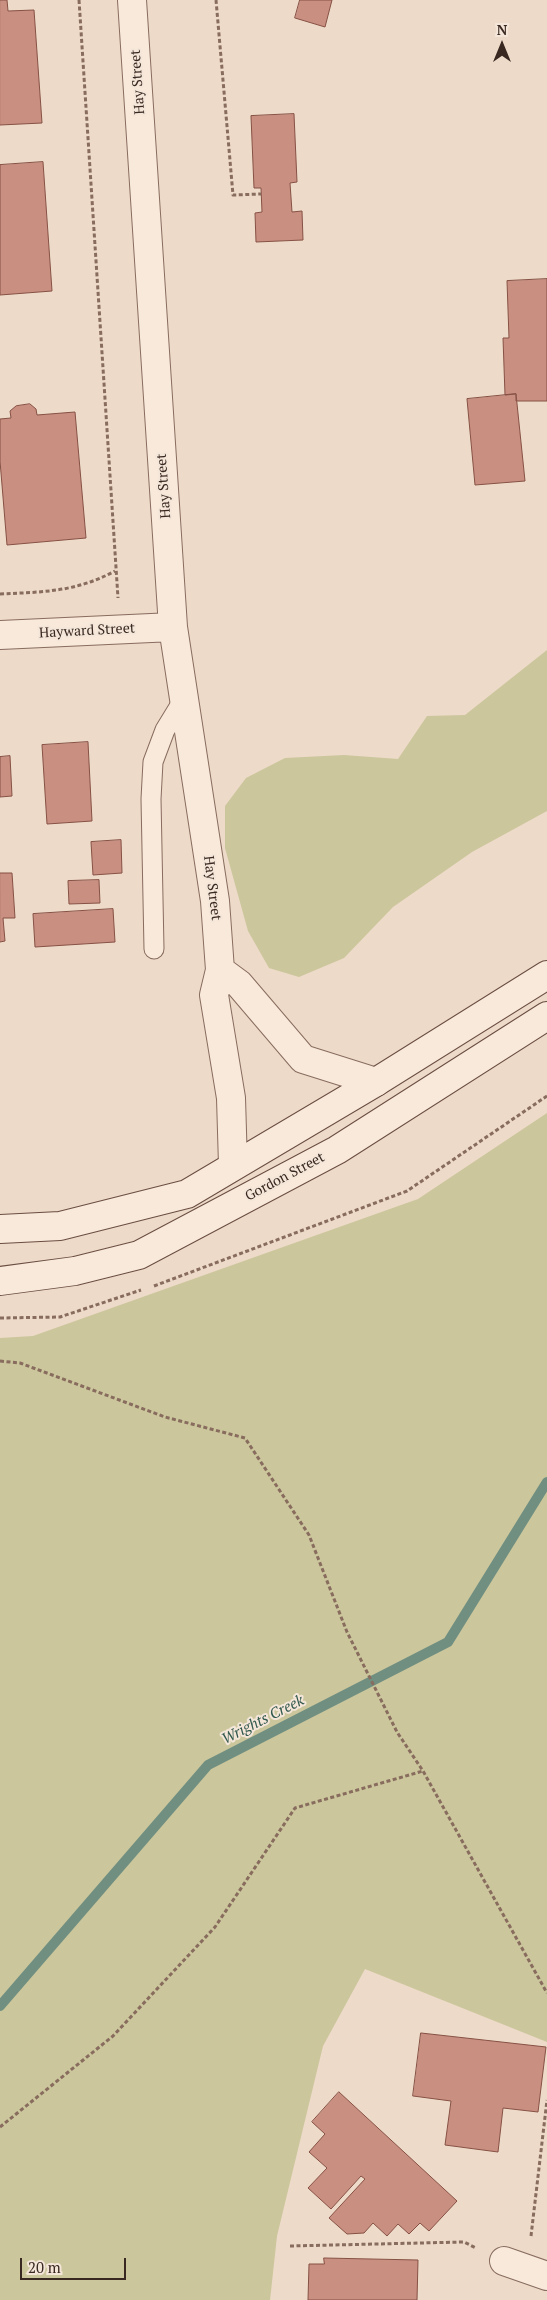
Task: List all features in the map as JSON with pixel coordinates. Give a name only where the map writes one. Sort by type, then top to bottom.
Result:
[{"type":"street","name":"Hay Street","points":[[132,0],[173,627],[215,901],[220,970],[214,995],[231,1098],[233,1165]]},
{"type":"street","name":"Hayward Street","points":[[0,635],[173,627]]},
{"type":"street","points":[[220,970],[239,984],[303,1059],[376,1082]]},
{"type":"street","points":[[0,1229],[60,1226],[187,1194],[376,1082],[547,975]]},
{"type":"street","name":"Gordon Street","points":[[0,1281],[76,1271],[139,1255],[336,1150],[547,1016]]},
{"type":"street","points":[[504,2261],[547,2276]]},
{"type":"lane","points":[[154,949],[151,799],[153,762],[166,730],[184,699]]},
{"type":"path","points":[[78,0],[117,588]]},
{"type":"path","points":[[216,0],[233,195],[261,194]]},
{"type":"path","points":[[0,594],[61,591],[97,581],[116,571]]},
{"type":"path","points":[[0,1318],[60,1317],[187,1274],[256,1246],[407,1191],[547,1096]]},
{"type":"path","points":[[0,1361],[20,1363],[166,1417],[245,1438],[309,1535],[347,1632],[397,1732],[423,1772],[547,1993]]},
{"type":"path","points":[[0,2127],[113,2036],[215,1927],[295,1808],[423,1772]]},
{"type":"path","points":[[533,2223],[547,2100]]},
{"type":"path","points":[[290,2246],[464,2242]]},
{"type":"shaded area","points":[[547,650],[547,811],[472,852],[393,907],[344,958],[299,977],[269,968],[248,931],[225,848],[225,806],[246,778],[285,758],[344,755],[398,759],[427,716],[465,715]]},
{"type":"shaded area","points":[[547,1113],[547,2042],[365,1969],[323,2046],[277,2236],[270,2300],[0,2300],[0,1338],[33,1336],[418,1199]]},
{"type":"building","points":[[0,0],[7,0],[8,11],[34,10],[42,123],[0,125]]},
{"type":"building","points":[[300,0],[332,0],[325,27],[295,18]]},
{"type":"building","points":[[294,114],[297,182],[290,183],[292,212],[302,211],[303,240],[256,242],[255,213],[262,212],[261,188],[254,188],[251,116]]},
{"type":"building","points":[[43,162],[52,291],[0,295],[0,165]]},
{"type":"building","points":[[547,279],[547,401],[516,401],[516,394],[505,395],[503,338],[509,338],[507,281]]},
{"type":"building","points":[[516,394],[525,481],[475,485],[467,399]]},
{"type":"building","points":[[30,404],[36,409],[37,415],[75,412],[86,538],[7,545],[0,461],[0,419],[11,418],[10,411],[16,406]]},
{"type":"building","points":[[88,742],[92,821],[47,824],[42,745]]},
{"type":"building","points":[[10,756],[12,796],[0,797],[0,757]]},
{"type":"building","points":[[121,840],[122,873],[93,875],[91,842]]},
{"type":"building","points":[[0,873],[12,873],[15,918],[3,918],[5,941],[0,942]]},
{"type":"building","points":[[99,880],[100,903],[69,904],[68,881]]},
{"type":"building","points":[[113,909],[115,942],[35,947],[33,914]]},
{"type":"building","points":[[421,2033],[546,2047],[538,2112],[503,2108],[498,2152],[445,2145],[451,2101],[413,2096]]},
{"type":"building","points":[[339,2092],[457,2201],[429,2231],[420,2223],[409,2234],[398,2224],[387,2236],[373,2223],[364,2233],[347,2234],[329,2218],[365,2179],[361,2176],[331,2209],[308,2188],[327,2168],[309,2152],[325,2134],[312,2122]]},
{"type":"building","points":[[324,2258],[418,2260],[417,2300],[308,2300],[309,2264],[324,2264]]},
{"type":"waterway","name":"Wrights Creek","points":[[0,2006],[208,1765],[448,1642],[547,1482]]}]
